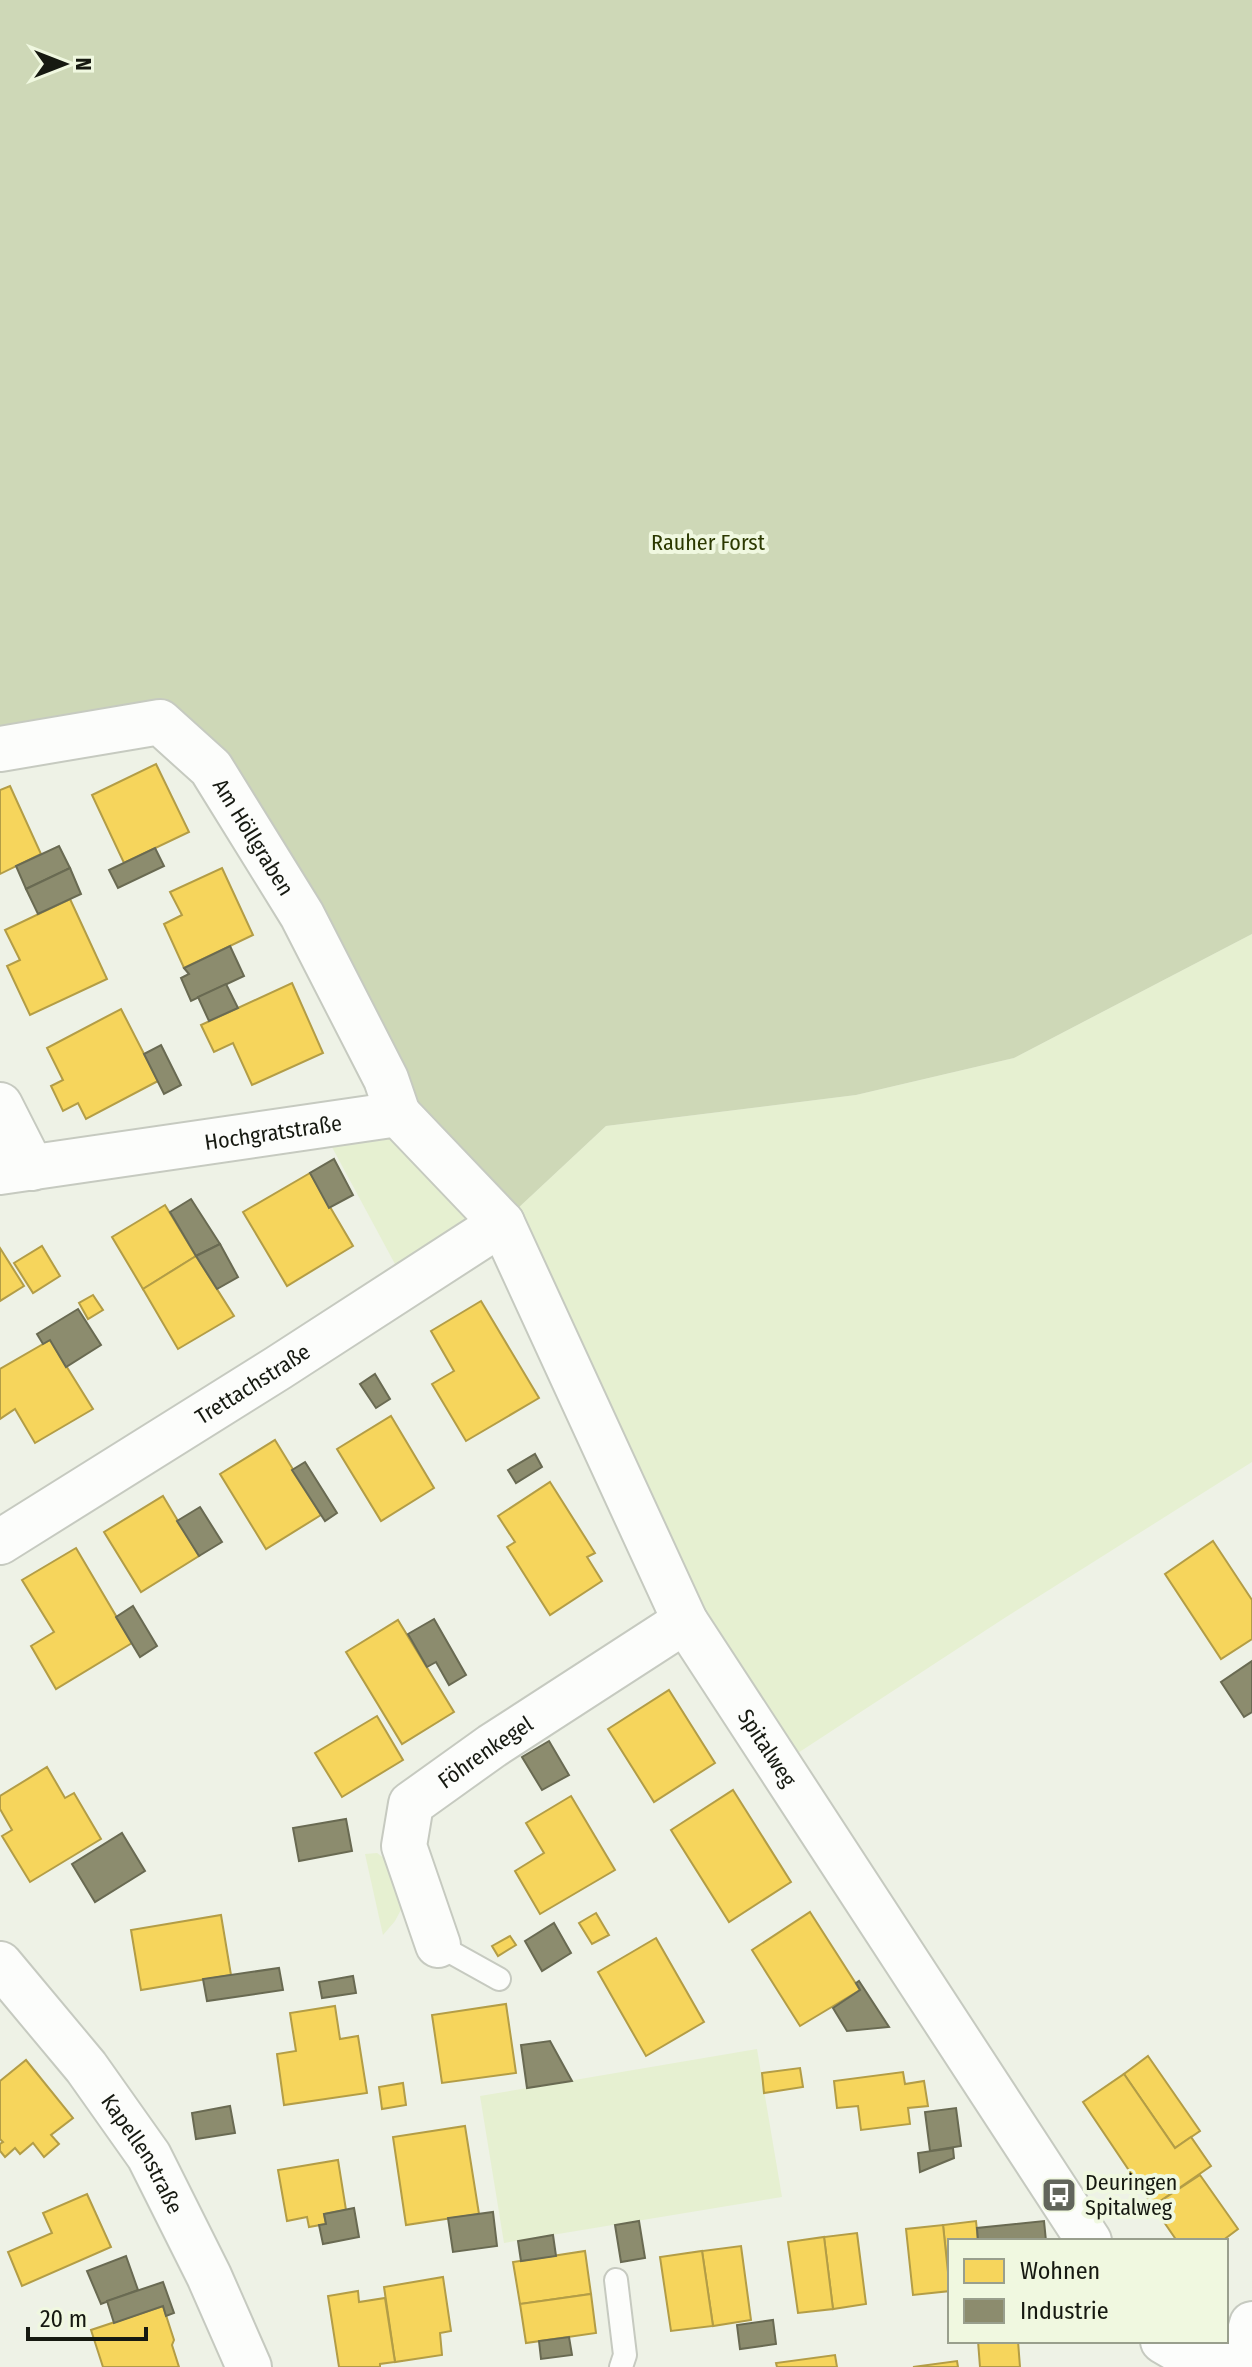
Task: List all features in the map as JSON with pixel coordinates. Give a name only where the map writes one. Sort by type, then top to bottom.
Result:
[{"type":"street","name":"Am Höllgraben","points":[[0,749],[160,722],[211,768],[302,915],[386,1079],[398,1114]]},
{"type":"street","points":[[0,1105],[16,1170]]},
{"type":"street","name":"Hochgratstraße","points":[[16,1170],[398,1114]]},
{"type":"street","points":[[398,1114],[502,1223]]},
{"type":"street","name":"Trettachstraße","points":[[0,1542],[502,1223]]},
{"type":"street","name":"Spitalweg","points":[[502,1223],[685,1621],[1088,2239]]},
{"type":"street","name":"Föhrenkegel","points":[[438,1945],[404,1846],[411,1804],[492,1746],[685,1621]]},
{"type":"street","name":"Kapellenstraße","points":[[0,1964],[86,2067],[149,2156],[209,2276],[249,2367]]},
{"type":"street","points":[[1166,2343],[1194,2359],[1246,2350]]},
{"type":"lane","points":[[438,1945],[499,1979]]},
{"type":"lane","points":[[616,2280],[625,2355],[621,2367]]},
{"type":"green space","name":"Rauher Forst","points":[[0,0],[1252,0],[1252,934],[1014,1058],[856,1095],[606,1126],[502,1223],[398,1114],[160,722],[0,740]]},
{"type":"green space","points":[[1252,934],[1252,1462],[778,1766],[502,1223],[606,1126],[856,1095],[1014,1058]]},
{"type":"green space","points":[[392,1124],[486,1221],[402,1277],[326,1136]]},
{"type":"green space","points":[[377,1853],[388,1861],[404,1904],[383,1935],[365,1854]]},
{"type":"green space","points":[[757,2049],[782,2197],[504,2243],[480,2096]]},
{"type":"building: Wohnen","points":[[156,764],[189,832],[124,863],[92,795]]},
{"type":"building: Wohnen","points":[[10,786],[41,854],[0,874],[0,790]]},
{"type":"building: Wohnen","points":[[222,868],[253,935],[184,968],[164,924],[182,915],[170,892]]},
{"type":"building: Wohnen","points":[[70,899],[107,979],[30,1015],[7,966],[20,960],[5,930]]},
{"type":"building: Wohnen","points":[[292,983],[323,1053],[252,1085],[233,1043],[214,1052],[201,1025]]},
{"type":"building: Wohnen","points":[[121,1009],[158,1081],[86,1119],[78,1103],[63,1111],[51,1086],[63,1080],[47,1048]]},
{"type":"building: Wohnen","points":[[310,1173],[353,1246],[287,1286],[243,1212]]},
{"type":"building: Wohnen","points":[[165,1205],[196,1256],[143,1289],[112,1237]]},
{"type":"building: Wohnen","points":[[42,1246],[60,1276],[33,1293],[14,1263]]},
{"type":"building: Wohnen","points":[[0,1248],[24,1286],[0,1301]]},
{"type":"building: Wohnen","points":[[196,1256],[234,1316],[178,1349],[143,1289]]},
{"type":"building: Wohnen","points":[[93,1295],[103,1310],[88,1319],[79,1303]]},
{"type":"building: Wohnen","points":[[481,1301],[539,1398],[466,1441],[432,1384],[454,1371],[431,1331]]},
{"type":"building: Wohnen","points":[[50,1340],[93,1409],[35,1443],[15,1409],[0,1419],[0,1369]]},
{"type":"building: Wohnen","points":[[391,1416],[434,1488],[381,1521],[337,1449]]},
{"type":"building: Wohnen","points":[[275,1440],[321,1515],[266,1549],[220,1474]]},
{"type":"building: Wohnen","points":[[550,1482],[595,1553],[587,1557],[602,1581],[550,1615],[507,1547],[515,1542],[498,1516]]},
{"type":"building: Wohnen","points":[[163,1496],[199,1556],[141,1592],[104,1532]]},
{"type":"building: Wohnen","points":[[1213,1541],[1252,1600],[1252,1639],[1221,1659],[1165,1574]]},
{"type":"building: Wohnen","points":[[76,1548],[132,1643],[56,1689],[31,1646],[54,1632],[22,1580]]},
{"type":"building: Wohnen","points":[[398,1620],[454,1712],[402,1744],[346,1652]]},
{"type":"building: Wohnen","points":[[669,1690],[715,1763],[654,1802],[608,1729]]},
{"type":"building: Wohnen","points":[[377,1716],[403,1760],[342,1797],[315,1753]]},
{"type":"building: Wohnen","points":[[47,1767],[65,1798],[74,1793],[101,1839],[30,1882],[2,1836],[12,1830],[0,1809],[0,1796]]},
{"type":"building: Wohnen","points":[[733,1790],[791,1882],[729,1922],[671,1830]]},
{"type":"building: Wohnen","points":[[571,1796],[615,1870],[540,1914],[515,1871],[544,1853],[526,1823]]},
{"type":"building: Wohnen","points":[[810,1912],[860,1990],[800,2026],[752,1950]]},
{"type":"building: Wohnen","points":[[596,1913],[609,1935],[592,1944],[579,1923]]},
{"type":"building: Wohnen","points":[[221,1915],[231,1975],[141,1990],[131,1930]]},
{"type":"building: Wohnen","points":[[510,1936],[516,1945],[498,1956],[492,1946]]},
{"type":"building: Wohnen","points":[[656,1938],[704,2022],[646,2056],[598,1972]]},
{"type":"building: Wohnen","points":[[506,2004],[516,2073],[442,2083],[432,2015]]},
{"type":"building: Wohnen","points":[[335,2006],[340,2039],[358,2036],[367,2093],[284,2105],[277,2054],[296,2051],[290,2013]]},
{"type":"building: Wohnen","points":[[1148,2056],[1200,2131],[1175,2148],[1124,2074]]},
{"type":"building: Wohnen","points":[[26,2060],[73,2118],[51,2135],[59,2144],[44,2157],[33,2143],[20,2154],[15,2148],[5,2157],[0,2151],[3,2142],[0,2139],[0,2081]]},
{"type":"building: Wohnen","points":[[800,2068],[803,2087],[764,2093],[762,2073]]},
{"type":"building: Wohnen","points":[[903,2072],[905,2084],[924,2081],[928,2106],[908,2108],[910,2124],[861,2130],[858,2106],[837,2108],[834,2081]]},
{"type":"building: Wohnen","points":[[1124,2074],[1175,2148],[1191,2137],[1211,2166],[1153,2206],[1083,2102]]},
{"type":"building: Wohnen","points":[[403,2083],[406,2105],[382,2109],[379,2087]]},
{"type":"building: Wohnen","points":[[465,2126],[479,2214],[406,2225],[393,2137]]},
{"type":"building: Wohnen","points":[[338,2160],[346,2210],[324,2214],[326,2224],[309,2227],[307,2217],[287,2221],[278,2170]]},
{"type":"building: Wohnen","points":[[1200,2175],[1238,2229],[1225,2239],[1176,2239],[1153,2206]]},
{"type":"building: Wohnen","points":[[87,2194],[111,2247],[22,2286],[8,2252],[52,2233],[43,2213]]},
{"type":"building: Wohnen","points":[[976,2221],[978,2239],[948,2239],[948,2271],[943,2225]]},
{"type":"building: Wohnen","points":[[943,2225],[948,2291],[913,2295],[906,2229]]},
{"type":"building: Wohnen","points":[[857,2233],[866,2304],[833,2309],[824,2237]]},
{"type":"building: Wohnen","points":[[824,2237],[833,2309],[798,2313],[788,2242]]},
{"type":"building: Wohnen","points":[[741,2246],[751,2320],[713,2326],[702,2251]]},
{"type":"building: Wohnen","points":[[585,2251],[591,2294],[520,2304],[513,2262]]},
{"type":"building: Wohnen","points":[[702,2251],[713,2326],[671,2331],[660,2257]]},
{"type":"building: Wohnen","points":[[443,2277],[451,2331],[440,2333],[442,2355],[395,2362],[384,2287]]},
{"type":"building: Wohnen","points":[[358,2291],[359,2302],[385,2298],[395,2362],[380,2364],[380,2367],[339,2367],[328,2296]]},
{"type":"building: Wohnen","points":[[591,2294],[596,2333],[526,2343],[520,2304]]},
{"type":"building: Wohnen","points":[[163,2306],[179,2367],[103,2367],[91,2330]]},
{"type":"building: Wohnen","points":[[978,2343],[1018,2343],[1020,2367],[980,2367]]},
{"type":"building: Wohnen","points":[[835,2355],[837,2367],[777,2367],[776,2363]]},
{"type":"building: Wohnen","points":[[957,2361],[958,2367],[913,2367]]},
{"type":"building: Industrie","points":[[59,846],[70,868],[26,889],[16,866]]},
{"type":"building: Industrie","points":[[155,848],[164,866],[118,888],[109,870]]},
{"type":"building: Industrie","points":[[70,868],[81,894],[38,914],[26,889]]},
{"type":"building: Industrie","points":[[230,946],[244,976],[191,1001],[181,978],[189,974],[184,968]]},
{"type":"building: Industrie","points":[[226,984],[238,1008],[209,1021],[198,997]]},
{"type":"building: Industrie","points":[[161,1045],[181,1085],[164,1094],[144,1054]]},
{"type":"building: Industrie","points":[[334,1159],[353,1195],[329,1208],[310,1173]]},
{"type":"building: Industrie","points":[[191,1199],[220,1244],[196,1256],[170,1212]]},
{"type":"building: Industrie","points":[[220,1244],[238,1277],[217,1289],[196,1256]]},
{"type":"building: Industrie","points":[[78,1309],[101,1345],[66,1367],[50,1340],[43,1344],[37,1334]]},
{"type":"building: Industrie","points":[[375,1374],[390,1399],[376,1408],[360,1384]]},
{"type":"building: Industrie","points":[[535,1454],[542,1467],[516,1483],[508,1470]]},
{"type":"building: Industrie","points":[[305,1462],[337,1513],[325,1521],[292,1470]]},
{"type":"building: Industrie","points":[[200,1507],[222,1542],[199,1556],[177,1521]]},
{"type":"building: Industrie","points":[[133,1606],[157,1646],[140,1657],[116,1617]]},
{"type":"building: Industrie","points":[[434,1619],[466,1675],[449,1685],[436,1662],[427,1667],[408,1634]]},
{"type":"building: Industrie","points":[[1252,1661],[1252,1712],[1244,1717],[1221,1682]]},
{"type":"building: Industrie","points":[[549,1741],[569,1775],[542,1790],[522,1757]]},
{"type":"building: Industrie","points":[[346,1819],[352,1851],[299,1861],[293,1828]]},
{"type":"building: Industrie","points":[[122,1833],[145,1871],[95,1902],[72,1864]]},
{"type":"building: Industrie","points":[[554,1923],[571,1953],[542,1971],[525,1941]]},
{"type":"building: Industrie","points":[[279,1968],[283,1990],[207,2001],[203,1979]]},
{"type":"building: Industrie","points":[[353,1976],[356,1993],[322,1998],[319,1982]]},
{"type":"building: Industrie","points":[[859,1981],[889,2027],[847,2031],[833,2008],[860,1990],[856,1983]]},
{"type":"building: Industrie","points":[[550,2041],[572,2081],[527,2088],[521,2045]]},
{"type":"building: Industrie","points":[[230,2106],[235,2133],[196,2139],[192,2113]]},
{"type":"building: Industrie","points":[[956,2108],[961,2146],[930,2151],[925,2112]]},
{"type":"building: Industrie","points":[[953,2148],[954,2158],[920,2172],[918,2153]]},
{"type":"building: Industrie","points":[[354,2208],[359,2237],[323,2244],[319,2225],[326,2224],[324,2214]]},
{"type":"building: Industrie","points":[[493,2212],[497,2246],[453,2252],[448,2218]]},
{"type":"building: Industrie","points":[[639,2221],[645,2258],[621,2262],[615,2225]]},
{"type":"building: Industrie","points":[[1044,2221],[1046,2239],[978,2239],[977,2228]]},
{"type":"building: Industrie","points":[[553,2235],[556,2256],[521,2261],[518,2241]]},
{"type":"building: Industrie","points":[[126,2256],[138,2290],[101,2304],[87,2271]]},
{"type":"building: Industrie","points":[[163,2282],[174,2313],[166,2316],[163,2306],[114,2323],[107,2301]]},
{"type":"building: Industrie","points":[[773,2320],[776,2344],[740,2349],[737,2325]]},
{"type":"building: Industrie","points":[[569,2337],[572,2355],[541,2359],[539,2341]]},
{"type":"place","name":"Deuringen Spitalweg","points":[[1059,2195]]}]
